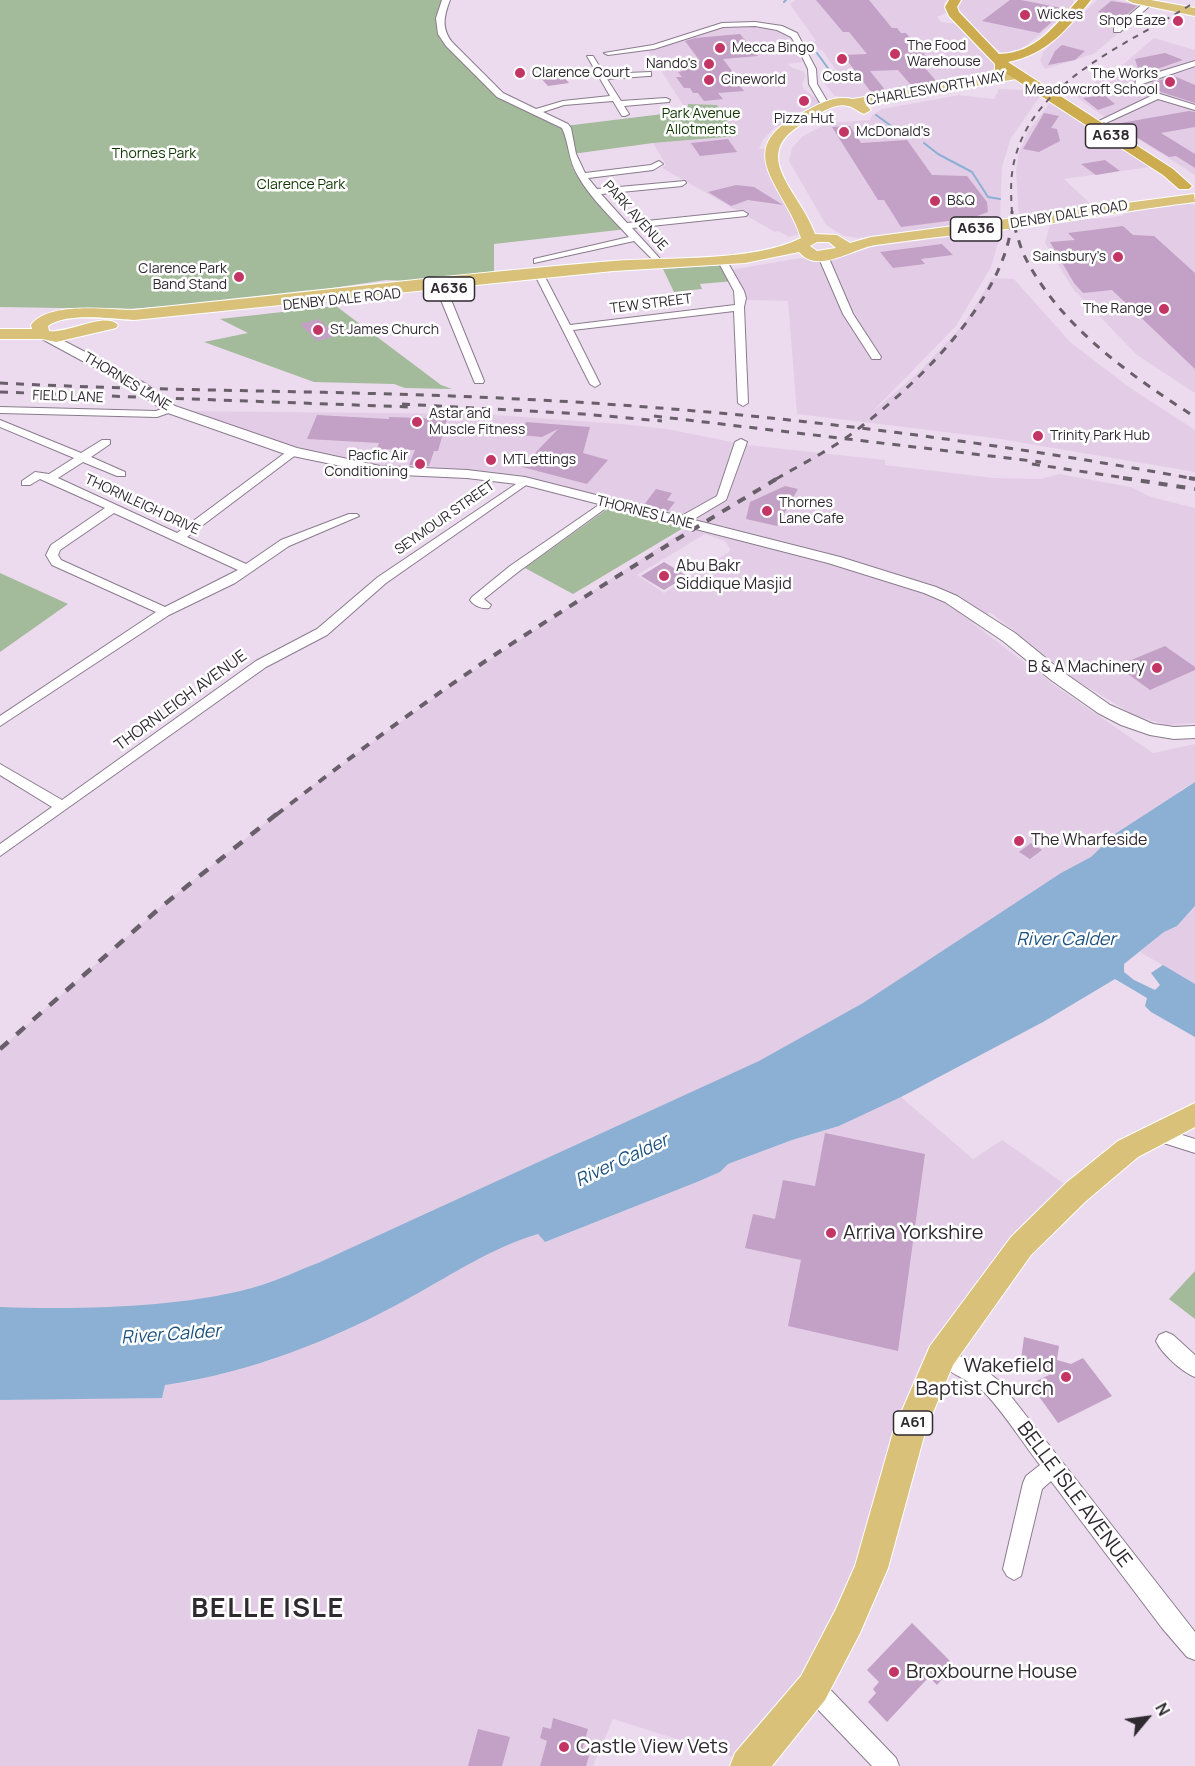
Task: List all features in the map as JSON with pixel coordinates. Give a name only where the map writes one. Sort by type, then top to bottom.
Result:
[{"type":"highway","name":"A638","points":[[955,0],[951,7],[953,13],[999,60],[1033,72],[1170,166],[1191,189]]},
{"type":"highway","points":[[989,82],[1011,83],[1033,72],[1083,1]]},
{"type":"highway","points":[[989,82],[1001,72],[999,60],[1014,58],[1033,72]]},
{"type":"highway","name":"A638","points":[[1033,72],[1191,189]]},
{"type":"main road","points":[[1134,0],[1195,12]]},
{"type":"main road","name":"CHARLESWORTH WAY","points":[[812,249],[805,224],[776,177],[770,159],[771,149],[781,132],[843,109],[1033,72]]},
{"type":"main road","name":"CHARLESWORTH WAY","points":[[836,242],[819,229],[786,176],[781,153],[782,146],[800,129],[843,109]]},
{"type":"main road","name":"DENBY DALE ROAD","points":[[836,242],[871,241],[1042,220],[1160,201],[1191,189]]},
{"type":"main road","name":"A636","points":[[836,242],[837,254],[812,249],[836,242]]},
{"type":"main road","name":"DENBY DALE ROAD","points":[[78,332],[134,315],[581,269],[773,255],[812,249]]},
{"type":"main road","name":"DENBY DALE ROAD","points":[[78,332],[542,279],[725,265],[812,249]]},
{"type":"main road","name":"A636","points":[[0,320],[30,320],[72,313],[78,332],[56,338],[44,335],[0,334]]},
{"type":"main road","points":[[44,335],[39,325],[50,316]]},
{"type":"main road","name":"A61","points":[[748,1766],[813,1688],[848,1622],[871,1568],[910,1429],[941,1356],[1021,1246],[1082,1187],[1128,1149],[1194,1119]]},
{"type":"street","points":[[446,0],[440,18],[442,34],[449,44],[500,95],[535,112],[563,103],[666,100]]},
{"type":"street","points":[[1117,30],[1149,3]]},
{"type":"street","points":[[609,53],[654,47],[722,25],[765,25],[779,28],[794,35],[807,56],[812,69],[813,84],[818,92],[843,109]]},
{"type":"street","points":[[591,63],[625,114]]},
{"type":"street","points":[[1194,107],[1157,96],[1138,85],[1139,81],[1195,63]]},
{"type":"street","points":[[602,78],[648,74]]},
{"type":"street","points":[[818,92],[843,109]]},
{"type":"street","points":[[1103,121],[1157,96]]},
{"type":"street","name":"PARK AVENUE","points":[[535,112],[565,126],[568,130],[572,154],[582,176],[660,264]]},
{"type":"street","points":[[582,176],[653,167],[659,164]]},
{"type":"street","points":[[594,192],[682,183]]},
{"type":"street","points":[[625,226],[743,214]]},
{"type":"street","points":[[541,258],[563,253],[594,252],[636,238]]},
{"type":"street","points":[[812,249],[848,314],[876,357]]},
{"type":"street","points":[[725,265],[741,298],[739,307],[743,404]]},
{"type":"street","points":[[542,279],[595,384]]},
{"type":"street","points":[[442,290],[478,381]]},
{"type":"street","name":"TEW STREET","points":[[567,328],[739,307]]},
{"type":"street","name":"THORNES LANE","points":[[78,332],[170,409],[293,452],[380,470],[467,474],[525,481],[834,560],[951,598],[1009,637],[1057,676],[1104,709],[1127,721],[1150,729],[1174,733],[1195,732]]},
{"type":"street","name":"FIELD LANE","points":[[0,410],[157,414],[170,409]]},
{"type":"street","points":[[19,430],[33,411]]},
{"type":"street","points":[[2,423],[122,474]]},
{"type":"street","points":[[54,476],[106,442]]},
{"type":"street","points":[[680,522],[722,498],[741,442]]},
{"type":"street","points":[[178,538],[293,452]]},
{"type":"street","name":"THORNLEIGH DRIVE","points":[[26,483],[39,474],[247,569]]},
{"type":"street","name":"SEYMOUR STREET","points":[[382,580],[525,481]]},
{"type":"street","points":[[485,605],[476,600],[514,569],[606,503]]},
{"type":"street","points":[[113,508],[55,548],[52,555],[56,562],[165,612]]},
{"type":"street","points":[[2,718],[165,612],[231,580],[285,543],[323,521],[353,516]]},
{"type":"street","name":"THORNLEIGH AVENUE","points":[[0,851],[261,664],[322,632],[382,580]]},
{"type":"street","points":[[0,770],[62,807]]},
{"type":"street","points":[[1157,1134],[1195,1146]]},
{"type":"street","points":[[1166,1341],[1195,1368]]},
{"type":"street","name":"BELLE ISLE AVENUE","points":[[941,1356],[983,1378],[1170,1620],[1195,1649]]},
{"type":"street","points":[[1014,1569],[1033,1483],[1052,1468]]},
{"type":"street","points":[[813,1688],[888,1766]]},
{"type":"shaded area","points":[[796,0],[947,0],[944,3],[946,13],[937,17],[941,22],[957,24],[979,50],[997,66],[997,70],[987,76],[883,95],[858,99],[835,96],[824,83],[829,79],[825,70],[836,70],[822,50],[819,50],[813,42],[816,41],[790,4]]},
{"type":"shaded area","points":[[963,0],[1073,0],[1073,3],[1069,11],[1018,52],[1003,54],[985,39],[958,8]]},
{"type":"shaded area","points":[[1097,0],[1115,0],[1150,6],[1094,54],[1045,69],[1040,61],[1043,52]]},
{"type":"shaded area","points":[[749,25],[772,28],[792,40],[803,62],[788,64],[803,71],[806,76],[802,84],[804,89],[817,99],[820,105],[774,128],[763,140],[759,149],[771,149],[768,164],[808,231],[789,237],[778,231],[775,232],[662,168],[666,165],[653,143],[736,136],[717,105],[683,105],[648,50],[721,27]]},
{"type":"shaded area","points":[[1154,38],[1195,50],[1195,175],[1113,123],[1074,95],[1119,68]]},
{"type":"shaded area","points":[[999,89],[1031,90],[1041,95],[1011,138],[1002,167],[1000,221],[858,238],[844,236],[826,225],[789,161],[792,148],[803,136],[828,123],[870,120],[872,115],[882,109],[959,95],[994,99]]},
{"type":"shaded area","points":[[1050,103],[1150,167],[1064,179],[1093,206],[1019,217],[1016,171],[1019,153],[1028,131]]},
{"type":"shaded area","points":[[1182,202],[1195,205],[1195,393],[1137,355],[1073,289],[1045,243],[1051,220],[1110,218],[1124,215],[1123,212]]},
{"type":"shaded area","points":[[1002,230],[991,267],[956,326],[871,413],[917,374],[964,324],[992,278],[1014,279],[1071,343],[1129,387],[1195,430],[1195,472],[994,438],[797,414],[788,301],[746,300],[730,270],[794,259],[852,254],[871,247]]},
{"type":"shaded area","points":[[185,411],[480,414],[621,424],[667,429],[747,445],[885,460],[885,465],[994,478],[1041,479],[1059,474],[1131,487],[1151,497],[1195,508],[1195,723],[1166,725],[1134,715],[1074,679],[990,612],[974,624],[1054,685],[1153,753],[1195,744],[1195,782],[1181,790],[949,1011],[401,1262],[0,1347],[0,1049],[167,901],[313,785],[446,689],[692,525],[525,481],[418,473],[315,458]],"holes":[[[705,534],[725,541],[730,549],[729,552],[664,593],[637,575]]]},
{"type":"shaded area","points":[[1195,907],[1195,984],[1140,952],[1164,932],[1177,926]]},
{"type":"shaded area","points":[[901,1097],[973,1159],[1002,1140],[1076,1192],[941,1356],[871,1568],[752,1763],[613,1719],[593,1766],[0,1766],[0,1400],[162,1397],[165,1385],[192,1381],[271,1360],[360,1322],[409,1298],[490,1251],[538,1234],[545,1242],[697,1182],[720,1172],[728,1164],[792,1140],[839,1126]]},
{"type":"green space","name":"Thornes Park","points":[[0,0],[446,0],[442,34],[500,95],[565,126],[687,111],[688,104],[717,105],[737,136],[653,143],[572,154],[582,176],[627,229],[494,244],[494,278],[426,282],[386,280],[306,292],[295,299],[126,309],[0,307]]},
{"type":"green space","points":[[725,265],[734,281],[700,284],[702,289],[674,292],[663,269]]},
{"type":"green space","points":[[336,306],[441,385],[452,389],[405,388],[394,384],[314,382],[204,342],[248,333],[220,319]]},
{"type":"green space","points":[[607,509],[685,527],[573,594],[525,568]]},
{"type":"green space","points":[[0,573],[68,604],[0,652]]},
{"type":"green space","points":[[1195,1271],[1195,1319],[1169,1299]]},
{"type":"water","name":"River Calder","points":[[1195,782],[1195,906],[1177,926],[1164,932],[1124,964],[1124,972],[1134,980],[1155,990],[1160,985],[1151,973],[1163,965],[1195,984],[1195,1037],[1151,1012],[1145,1006],[1147,998],[1115,979],[1043,1022],[901,1097],[839,1126],[792,1140],[728,1164],[720,1172],[697,1182],[545,1242],[538,1234],[504,1247],[353,1327],[292,1352],[229,1372],[165,1385],[162,1398],[0,1400],[0,1307],[132,1306],[201,1299],[262,1285],[318,1263],[759,1061],[863,1003],[1061,873],[1091,857],[1115,834]]},
{"type":"building","points":[[816,0],[869,0],[892,28],[906,33],[931,62],[926,62],[930,67],[925,68],[937,82],[910,84],[898,70],[870,71],[886,91],[871,92],[843,55],[867,54],[849,32],[843,32]]},
{"type":"building","name":"Wickes","points":[[1010,0],[1067,9],[1039,33],[982,21]]},
{"type":"building","points":[[1111,1],[1137,6],[1124,17],[1098,12]]},
{"type":"building","points":[[740,34],[758,56],[723,59],[741,83],[738,83],[744,91],[718,93],[723,99],[704,101],[698,93],[693,93],[690,88],[684,88],[676,77],[682,77],[678,72],[683,71],[677,63],[700,61],[685,41]]},
{"type":"building","points":[[1062,45],[1085,51],[1075,60],[1048,65],[1055,51]]},
{"type":"building","points":[[1165,53],[1183,60],[1140,75],[1135,59]]},
{"type":"building","points":[[559,71],[569,83],[548,86],[537,74]]},
{"type":"building","points":[[1174,76],[1195,85],[1195,103],[1161,92],[1148,84]]},
{"type":"building","points":[[1104,95],[1115,104],[1098,110],[1083,98]]},
{"type":"building","points":[[1189,111],[1195,112],[1195,127],[1161,133],[1195,154],[1195,168],[1176,156],[1169,157],[1115,124]]},
{"type":"building","points":[[1044,113],[1059,116],[1051,128],[1057,129],[1060,141],[1039,152],[1023,149]]},
{"type":"building","name":"B&Q","points":[[850,126],[861,143],[907,140],[932,175],[967,176],[987,202],[988,212],[972,218],[901,227],[884,200],[878,200],[832,127]]},
{"type":"building","points":[[728,139],[737,152],[700,156],[691,143]]},
{"type":"building","points":[[1105,160],[1120,171],[1096,175],[1081,164]]},
{"type":"building","points":[[736,185],[754,187],[783,205],[748,200],[731,206],[708,192]]},
{"type":"building","points":[[1123,226],[1133,235],[1154,236],[1195,273],[1195,369],[1112,290],[1083,293],[1074,283],[1050,242],[1075,240],[1068,233]]},
{"type":"building","points":[[942,244],[953,255],[921,259],[925,264],[893,268],[880,252]]},
{"type":"building","name":"St James Church","points":[[319,319],[336,336],[317,341],[300,324]]},
{"type":"building","points":[[317,415],[447,419],[438,451],[434,451],[429,466],[409,465],[415,450],[377,449],[379,443],[307,439]]},
{"type":"building","points":[[526,422],[590,427],[583,453],[608,460],[587,484],[522,467],[558,429],[542,437],[521,435]]},
{"type":"building","name":"Thornes Lane Cafe","points":[[785,486],[798,489],[777,526],[746,519],[750,502]]},
{"type":"building","points":[[656,489],[672,493],[667,500],[675,502],[668,511],[644,505]]},
{"type":"building","name":"Abu Bakr Siddique Masjid","points":[[664,562],[687,576],[664,590],[641,576]]},
{"type":"building","name":"B & A Machinery","points":[[1165,646],[1195,667],[1195,670],[1150,690],[1117,666]]},
{"type":"building","points":[[1031,843],[1042,850],[1030,859],[1019,852]]},
{"type":"building","name":"Arriva Yorkshire","points":[[825,1133],[925,1154],[898,1351],[788,1326],[801,1260],[745,1248],[753,1214],[775,1219],[783,1180],[815,1186]]},
{"type":"building","name":"Wakefield Baptist Church","points":[[1024,1337],[1059,1346],[1057,1360],[1071,1364],[1083,1358],[1112,1396],[1058,1423],[1030,1384],[1049,1375],[1020,1367]]},
{"type":"building","name":"Broxbourne House","points":[[912,1623],[954,1665],[937,1685],[929,1677],[887,1722],[868,1702],[876,1693],[873,1689],[879,1682],[867,1670]]},
{"type":"building","name":"Castle View Vets","points":[[553,1718],[588,1729],[581,1754],[589,1756],[586,1766],[540,1766],[547,1741],[540,1738],[543,1727],[551,1729]]},
{"type":"building","points":[[478,1729],[510,1737],[502,1766],[468,1766]]},
{"type":"waterway","points":[[817,53],[830,71]]},
{"type":"waterway","points":[[876,115],[890,125]]},
{"type":"waterway","points":[[924,143],[938,154],[972,172],[988,197],[1000,199]]},
{"type":"railway","points":[[1012,212],[1011,181],[1014,162],[1025,133],[1041,108],[1062,86],[1087,67],[1195,2]]},
{"type":"railway","points":[[859,428],[905,390],[931,364],[957,335],[979,305],[997,273],[1008,242],[1012,212]]},
{"type":"railway","points":[[1014,225],[1024,255],[1039,281],[1076,326],[1122,366],[1195,417]]},
{"type":"railway","points":[[0,383],[519,399],[689,410],[859,428]]},
{"type":"railway","points":[[0,392],[411,407]]},
{"type":"railway","points":[[402,404],[583,414],[662,421]]},
{"type":"railway","points":[[654,416],[844,439]]},
{"type":"railway","points":[[844,439],[859,428]]},
{"type":"railway","points":[[859,428],[1027,451],[1111,464],[1195,479],[1189,478]]},
{"type":"railway","points":[[776,479],[844,439]]},
{"type":"railway","points":[[844,439],[1041,462]]},
{"type":"railway","points":[[1032,464],[1132,479]]},
{"type":"railway","points":[[276,815],[385,732],[496,654],[636,564],[778,478]]},
{"type":"railway","points":[[1123,478],[1195,489]]},
{"type":"railway","points":[[0,1049],[161,907],[278,813]]},
{"type":"place","name":"Wickes","points":[[1025,15]]},
{"type":"place","name":"Shop Eaze","points":[[1178,21]]},
{"type":"place","name":"Mecca Bingo","points":[[720,48]]},
{"type":"place","name":"The Food Warehouse","points":[[895,54]]},
{"type":"place","name":"Costa","points":[[842,59]]},
{"type":"place","name":"Nando's","points":[[709,64]]},
{"type":"place","name":"Clarence Court","points":[[520,73]]},
{"type":"place","name":"Cineworld","points":[[709,80]]},
{"type":"place","name":"The Works Meadowcroft School","points":[[1170,82]]},
{"type":"place","name":"Pizza Hut","points":[[804,101]]},
{"type":"place","name":"McDonald's","points":[[844,132]]},
{"type":"place","name":"B&Q","points":[[935,201]]},
{"type":"place","name":"Sainsbury's","points":[[1118,257]]},
{"type":"place","name":"Clarence Park Band Stand","points":[[239,277]]},
{"type":"place","name":"The Range","points":[[1164,309]]},
{"type":"place","name":"St James Church","points":[[318,330]]},
{"type":"place","name":"Astar and Muscle Fitness","points":[[417,422]]},
{"type":"place","name":"Trinity Park Hub","points":[[1038,436]]},
{"type":"place","name":"MTLettings","points":[[491,460]]},
{"type":"place","name":"Pacfic Air Conditioning","points":[[420,464]]},
{"type":"place","name":"Thornes Lane Cafe","points":[[767,511]]},
{"type":"place","name":"Abu Bakr Siddique Masjid","points":[[664,576]]},
{"type":"place","name":"B & A Machinery","points":[[1157,668]]},
{"type":"place","name":"The Wharfeside","points":[[1019,841]]},
{"type":"place","name":"Arriva Yorkshire","points":[[831,1233]]},
{"type":"place","name":"Wakefield Baptist Church","points":[[1066,1377]]},
{"type":"place","name":"Broxbourne House","points":[[894,1672]]},
{"type":"place","name":"Castle View Vets","points":[[564,1747]]},
{"type":"district","name":"BELLE ISLE","points":[[268,1609]]},
{"type":"park label","name":"Park Avenue Allotments","points":[[701,122]]},
{"type":"park label","name":"Clarence Park","points":[[301,185]]}]
